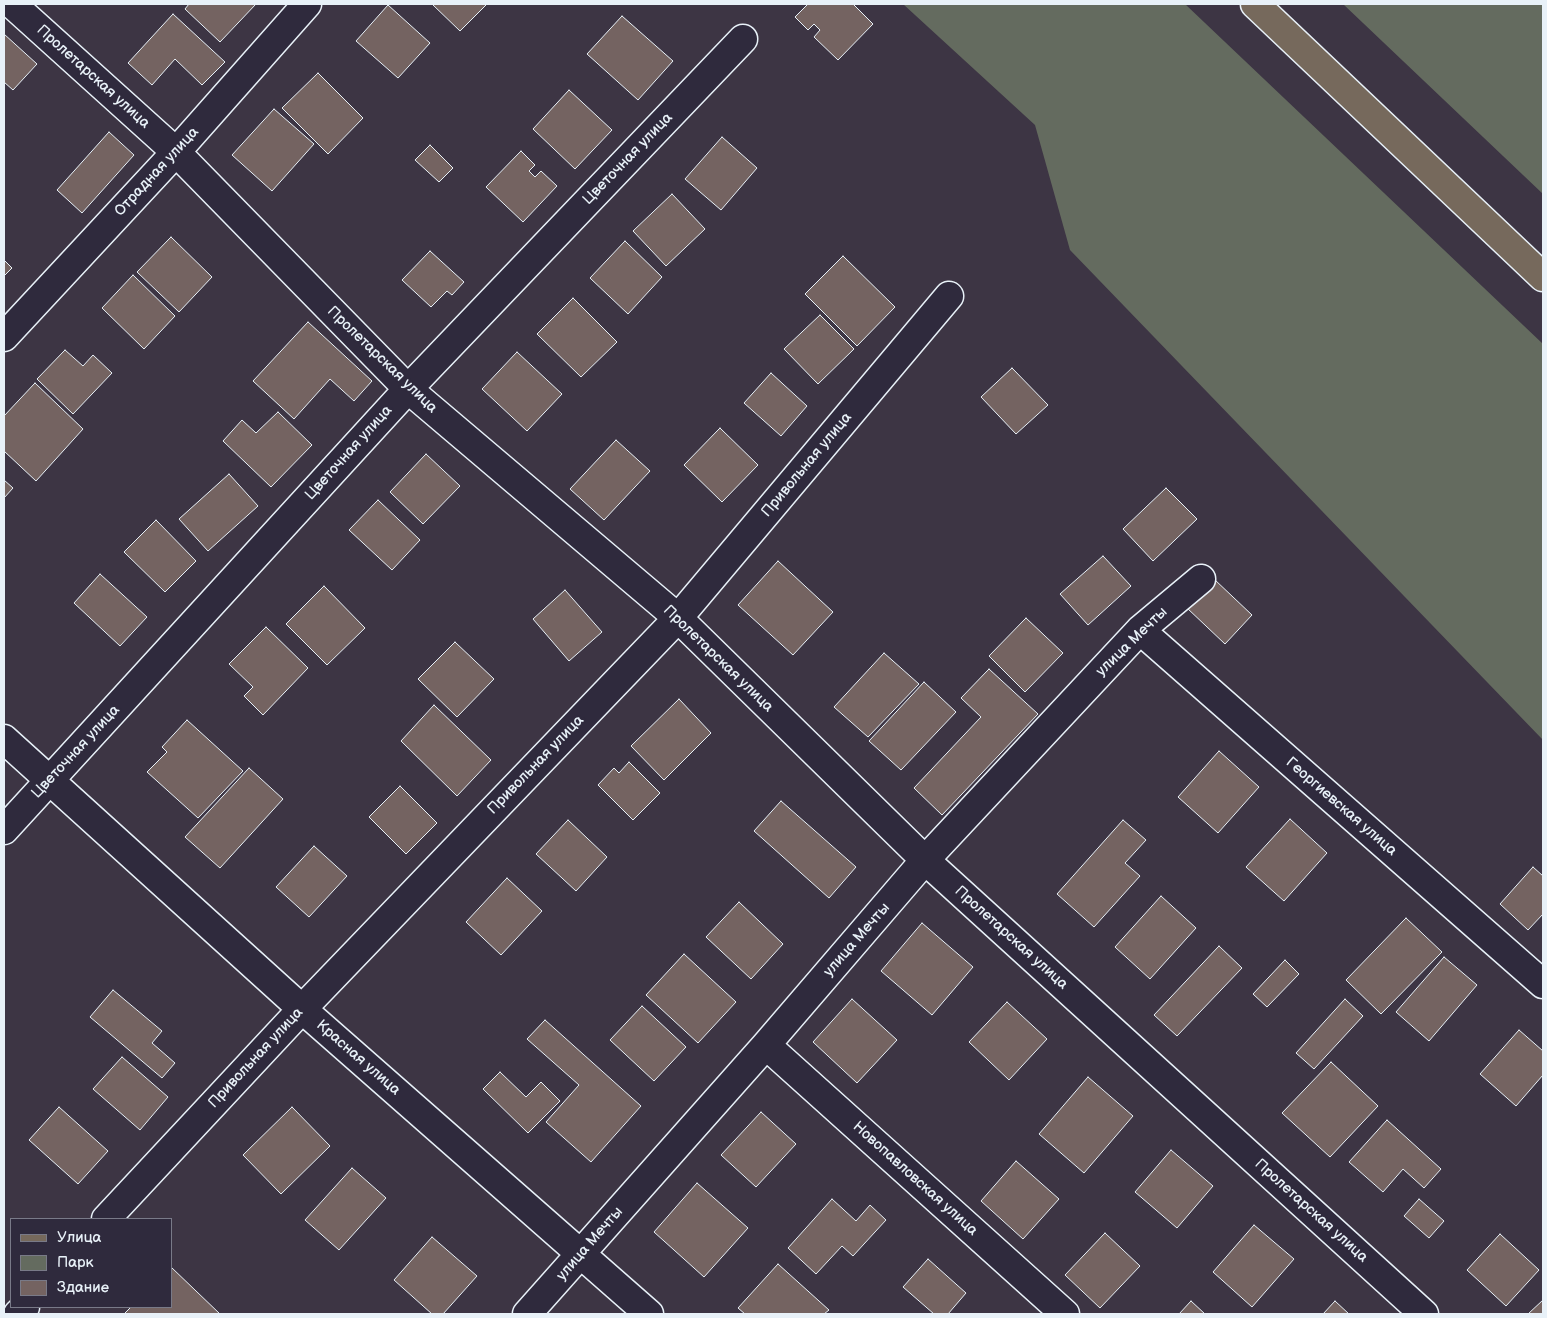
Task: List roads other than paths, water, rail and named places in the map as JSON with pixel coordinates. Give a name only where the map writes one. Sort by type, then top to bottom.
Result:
[{"type":"main road","points":[[1255,4],[1543,277]]},
{"type":"street","name":"Пролетарская улица","points":[[12,4],[176,152],[408,389],[678,618],[925,860],[1424,1314]]},
{"type":"street","name":"Отрадная улица","points":[[4,337],[176,152],[307,4]]},
{"type":"street","name":"Цветочная улица","points":[[4,830],[408,389],[743,38]]},
{"type":"street","name":"Привольная улица","points":[[107,1218],[302,1009],[678,618],[949,296]]},
{"type":"street","name":"улица Мечты","points":[[527,1314],[766,1045],[925,860],[1140,630],[1201,579]]},
{"type":"street","name":"Георгиевская улица","points":[[1140,630],[1543,984]]},
{"type":"street","name":"Красная улица","points":[[4,740],[302,1009],[648,1314]]},
{"type":"street","name":"Новопавловская улица","points":[[766,1045],[1065,1314]]}]
